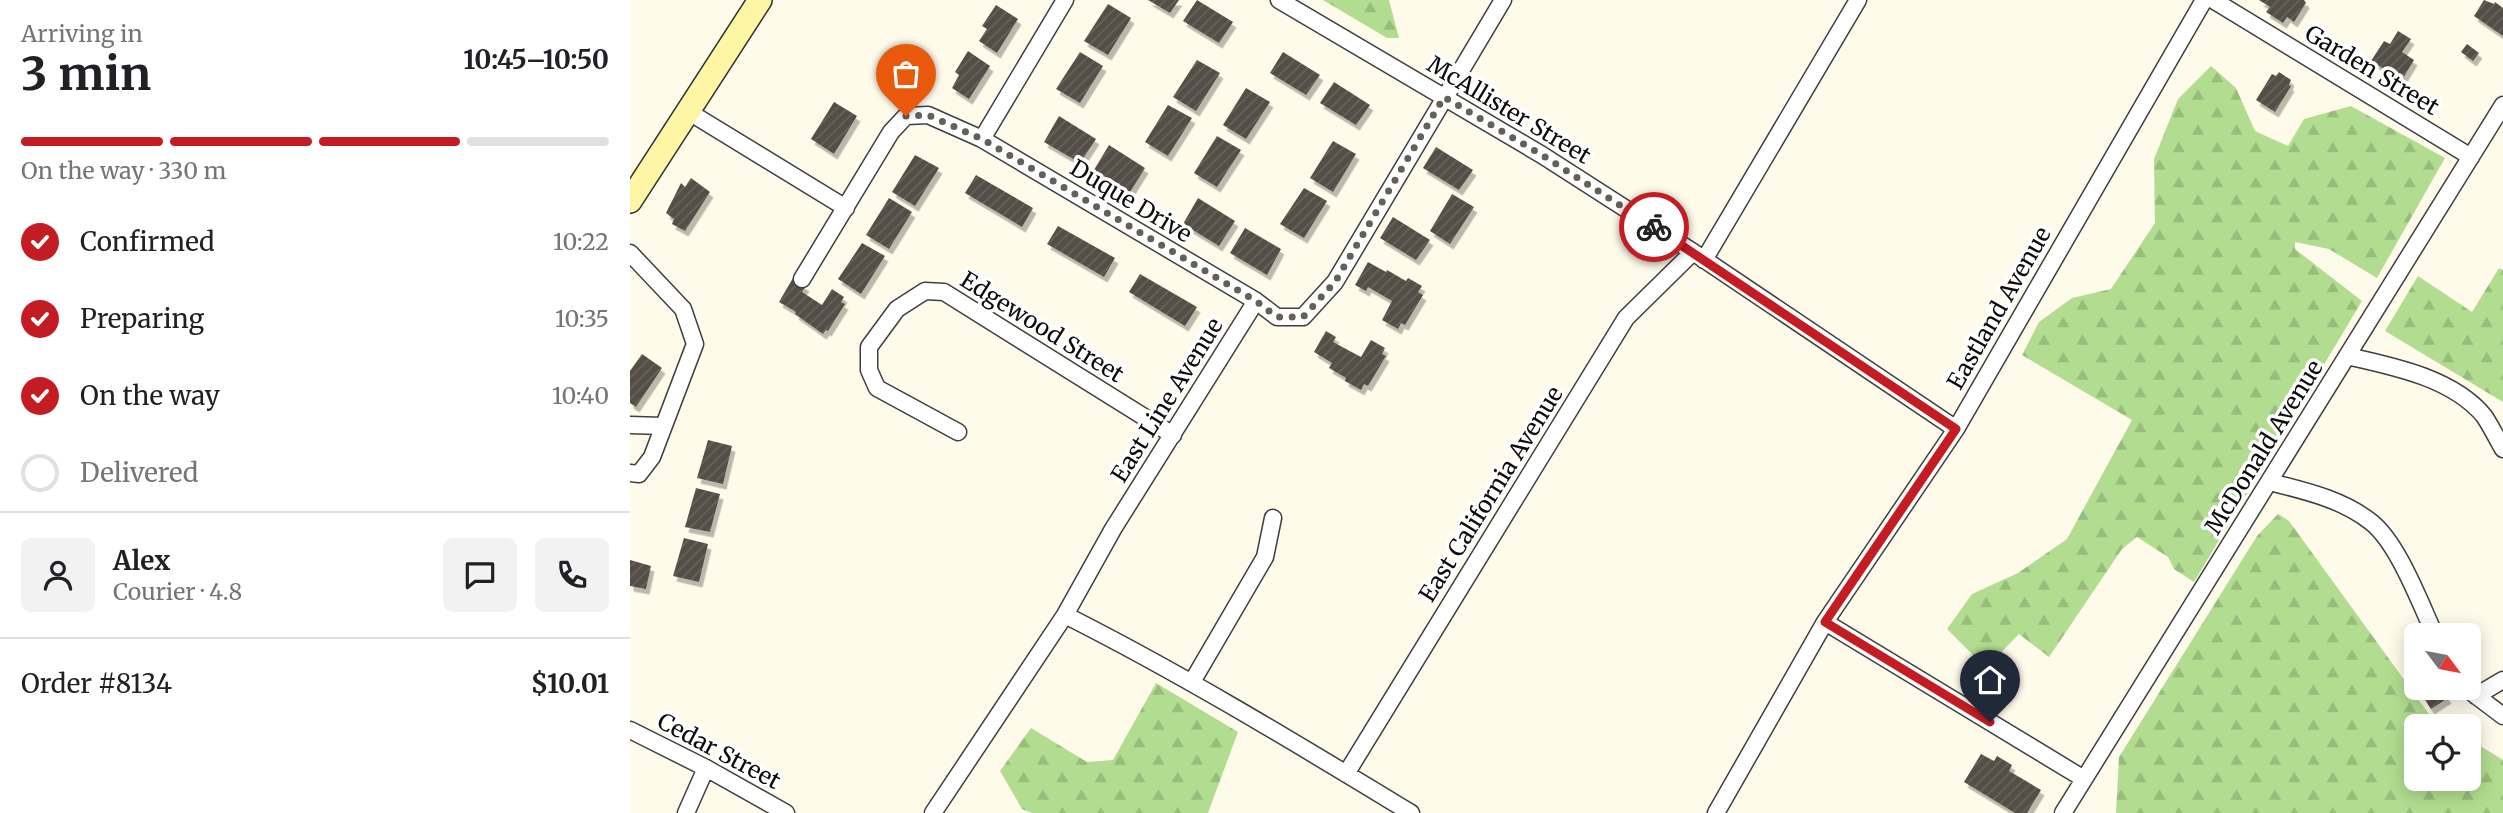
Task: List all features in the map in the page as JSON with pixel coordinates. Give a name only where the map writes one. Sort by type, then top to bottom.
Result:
[{"type":"main road","points":[[630,201],[760,0]]},
{"type":"street","points":[[982,139],[1065,0]]},
{"type":"street","name":"McAllister Street","points":[[1279,0],[1542,155],[1956,429]]},
{"type":"street","points":[[1256,301],[1277,317],[1303,317],[1335,282],[1503,0]]},
{"type":"street","name":"East California Avenue","points":[[1346,774],[1626,318],[1698,256],[1858,0]]},
{"type":"street","name":"Eastland Avenue","points":[[1718,812],[1825,622],[1956,429],[2204,0]]},
{"type":"street","name":"Garden Street","points":[[2213,0],[2471,157]]},
{"type":"street","name":"McDonald Avenue","points":[[2063,813],[2503,105]]},
{"type":"street","points":[[689,112],[846,208]]},
{"type":"street","name":"Duque Drive","points":[[802,279],[891,132],[906,116],[928,115],[982,139],[1256,301]]},
{"type":"street","points":[[630,253],[683,309],[695,344],[652,457],[639,474],[630,473]]},
{"type":"street","name":"Edgewood Street","points":[[958,432],[877,388],[869,370],[869,347],[897,309],[925,291],[944,292],[1173,435]]},
{"type":"street","name":"East Line Avenue","points":[[933,813],[1065,615],[1113,529],[1256,301]]},
{"type":"street","points":[[2347,356],[2403,370],[2461,396],[2483,416],[2503,449]]},
{"type":"street","points":[[630,425],[662,426]]},
{"type":"street","points":[[2270,482],[2317,494],[2373,523],[2396,554],[2429,623]]},
{"type":"street","points":[[1192,682],[1265,557],[1273,518]]},
{"type":"street","points":[[1065,615],[1192,682],[1410,813]]},
{"type":"street","points":[[1825,622],[2084,779]]},
{"type":"street","points":[[2482,688],[2503,680]]},
{"type":"street","points":[[2482,700],[2503,716]]},
{"type":"street","name":"Cedar Street","points":[[630,730],[706,768],[786,813]]},
{"type":"street","points":[[686,813],[706,768]]},
{"type":"green space","points":[[1323,0],[1389,0],[1399,38],[1387,38]]},
{"type":"green space","points":[[2211,66],[2236,88],[2255,131],[2288,146],[2304,119],[2351,106],[2445,158],[2377,278],[2329,249],[2295,242],[2295,249],[2362,301],[2194,582],[2174,569],[2168,557],[2137,537],[2122,549],[2049,657],[2019,634],[1986,668],[1947,629],[1972,594],[2018,573],[2067,539],[2132,420],[2022,355],[2039,322],[2072,298],[2111,289],[2155,223],[2154,159],[2178,99]]},
{"type":"green space","points":[[2499,268],[2503,270],[2503,402],[2385,331],[2418,276],[2472,312]]},
{"type":"green space","points":[[2278,514],[2289,521],[2404,680],[2404,700],[2419,700],[2429,714],[2404,714],[2404,791],[2481,791],[2481,746],[2503,760],[2503,813],[2116,813],[2119,757],[2257,536]]},
{"type":"green space","points":[[1156,683],[1238,732],[1208,813],[1032,813],[1022,809],[1000,771],[1031,728],[1087,762],[1113,760]]},
{"type":"building","points":[[1148,0],[1179,0],[1170,13]]},
{"type":"building","points":[[1197,0],[1233,22],[1219,43],[1183,21]]},
{"type":"building","points":[[2259,0],[2304,0],[2306,3],[2294,22],[2287,17],[2283,23],[2266,12],[2270,7]]},
{"type":"building","points":[[2484,0],[2494,4],[2495,2],[2503,8],[2503,36],[2474,16]]},
{"type":"building","points":[[1108,4],[1131,18],[1108,55],[1084,41]]},
{"type":"building","points":[[996,5],[1018,19],[997,53],[979,41],[987,29],[982,26]]},
{"type":"building","points":[[2398,31],[2411,39],[2402,52],[2414,60],[2402,80],[2371,61],[2384,41],[2390,44]]},
{"type":"building","points":[[2467,44],[2479,53],[2473,61],[2461,52]]},
{"type":"building","points":[[968,51],[990,66],[969,99],[952,88],[959,75],[955,72]]},
{"type":"building","points":[[1080,52],[1103,66],[1080,103],[1056,89]]},
{"type":"building","points":[[1283,52],[1320,75],[1306,95],[1270,73]]},
{"type":"building","points":[[1197,60],[1220,73],[1196,111],[1173,97]]},
{"type":"building","points":[[2279,72],[2291,80],[2291,86],[2275,112],[2256,100],[2272,74],[2276,76]]},
{"type":"building","points":[[1334,82],[1370,105],[1356,125],[1320,103]]},
{"type":"building","points":[[1246,88],[1270,102],[1246,139],[1223,125]]},
{"type":"building","points":[[834,102],[857,116],[834,154],[811,139]]},
{"type":"building","points":[[1168,105],[1192,118],[1168,156],[1145,142]]},
{"type":"building","points":[[1059,116],[1096,139],[1080,163],[1044,142]]},
{"type":"building","points":[[1217,136],[1241,150],[1217,187],[1194,173]]},
{"type":"building","points":[[1333,141],[1356,154],[1333,192],[1310,178]]},
{"type":"building","points":[[1109,145],[1145,168],[1130,192],[1094,170]]},
{"type":"building","points":[[1436,147],[1473,170],[1459,190],[1423,168]]},
{"type":"building","points":[[915,155],[939,168],[915,206],[892,192]]},
{"type":"building","points":[[976,175],[1033,208],[1022,227],[965,193]]},
{"type":"building","points":[[691,178],[710,192],[685,231],[672,224],[674,219],[666,213],[681,183],[685,187]]},
{"type":"building","points":[[1304,188],[1327,201],[1304,238],[1280,224]]},
{"type":"building","points":[[1452,194],[1474,207],[1450,244],[1430,231]]},
{"type":"building","points":[[889,198],[912,212],[889,249],[866,235]]},
{"type":"building","points":[[1198,198],[1235,221],[1219,246],[1183,224]]},
{"type":"building","points":[[1393,217],[1430,240],[1416,260],[1380,238]]},
{"type":"building","points":[[1058,226],[1115,258],[1104,277],[1047,244]]},
{"type":"building","points":[[1245,228],[1281,249],[1267,275],[1230,253]]},
{"type":"building","points":[[862,243],[885,256],[861,294],[838,279]]},
{"type":"building","points":[[1368,262],[1422,286],[1418,292],[1423,295],[1405,325],[1401,323],[1398,329],[1382,320],[1392,301],[1368,287],[1366,291],[1355,285]]},
{"type":"building","points":[[1140,274],[1197,307],[1185,326],[1129,292]]},
{"type":"building","points":[[793,278],[806,286],[802,292],[822,305],[832,289],[844,297],[841,302],[845,304],[828,331],[823,334],[779,302]]},
{"type":"building","points":[[1326,331],[1336,337],[1333,342],[1361,357],[1371,340],[1385,348],[1382,354],[1386,356],[1368,386],[1364,384],[1361,390],[1345,381],[1346,378],[1329,368],[1332,363],[1314,352]]},
{"type":"building","points":[[642,354],[662,368],[636,407],[630,403],[630,371]]},
{"type":"building","points":[[708,440],[732,446],[723,484],[697,478]]},
{"type":"building","points":[[696,488],[720,494],[710,532],[685,527]]},
{"type":"building","points":[[684,538],[708,544],[699,582],[673,576]]},
{"type":"building","points":[[630,560],[651,566],[646,589],[630,586]]},
{"type":"building","points":[[2425,700],[2445,700],[2431,709]]},
{"type":"building","points":[[1981,754],[1994,761],[1997,756],[2012,765],[2009,771],[2041,790],[2027,813],[2015,813],[1964,782]]},
{"type":"way so far","points":[[906,116],[928,115],[982,139],[1256,301],[1277,317],[1303,317],[1335,282],[1444,97],[1542,155],[1654,227]]},
{"type":"route","points":[[1654,227],[1956,429],[1825,622],[1990,722]]}]
